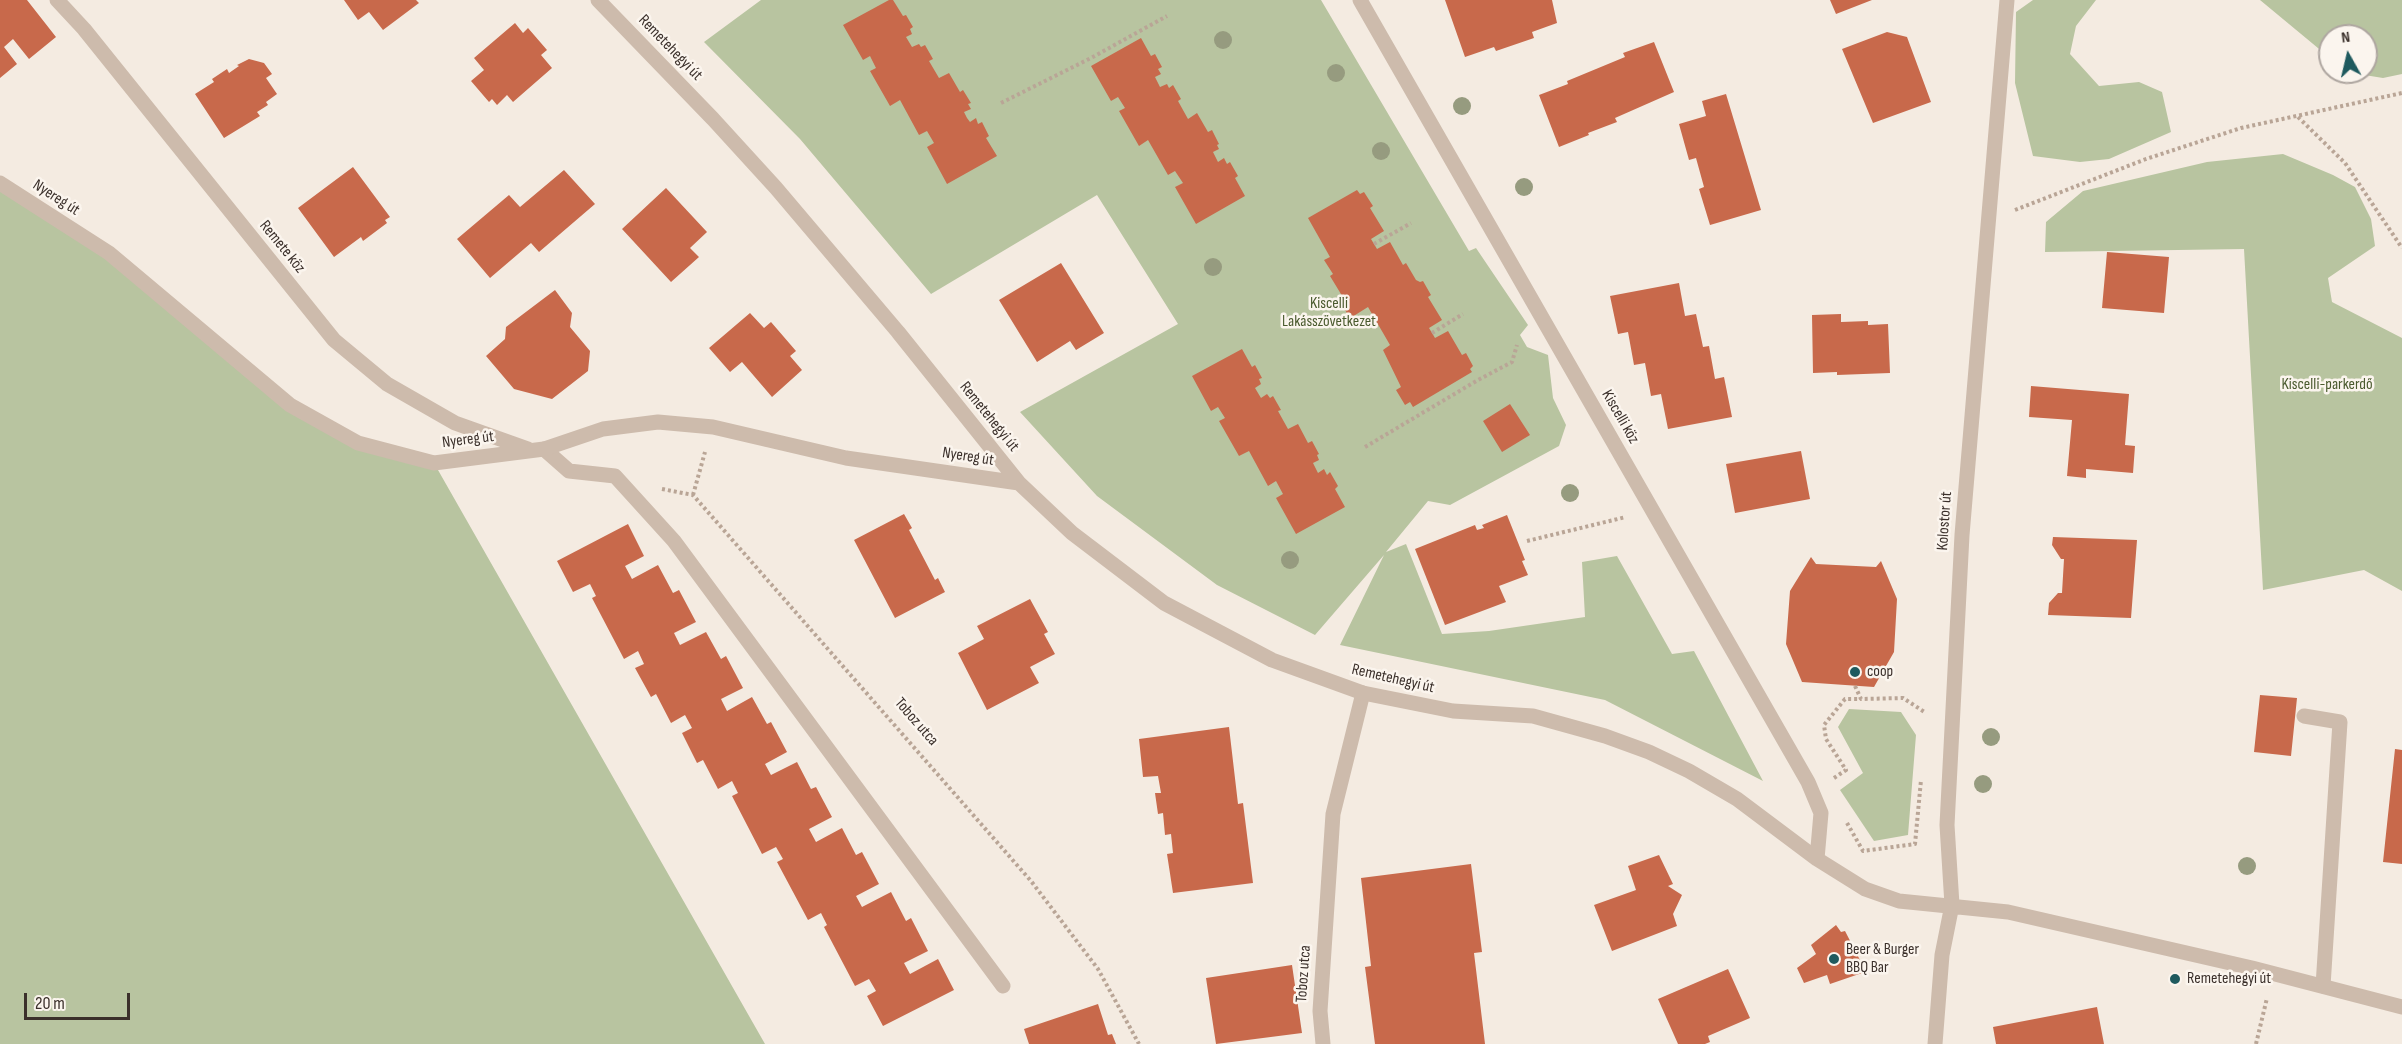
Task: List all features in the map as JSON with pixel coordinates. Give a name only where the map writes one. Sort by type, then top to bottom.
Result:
[{"type":"street","name":"Remete köz","points":[[57,0],[334,340],[387,384],[455,423],[538,450]]},
{"type":"street","name":"Remetehegyi út","points":[[598,0],[776,188],[898,332],[1019,483],[1072,533],[1164,603],[1272,660],[1363,693],[1453,711],[1533,716],[1605,736],[1649,752],[1737,799],[1817,860],[1865,889],[1899,901],[2008,912],[2323,986],[2402,1007]]},
{"type":"street","name":"Kiscelli köz","points":[[1360,0],[1808,782],[1821,813],[1817,860]]},
{"type":"street","name":"Kolostor út","points":[[1935,1044],[1942,955],[1952,905],[1947,825],[1962,535],[2007,0]]},
{"type":"street","name":"Nyereg út","points":[[0,183],[109,253],[290,405],[358,443],[434,463],[538,450],[603,429],[658,422],[713,427],[846,458],[1019,483]]},
{"type":"street","points":[[538,450],[569,471],[615,476],[674,541],[1003,986]]},
{"type":"street","name":"Toboz utca","points":[[1323,1044],[1320,1011],[1333,814],[1363,693]]},
{"type":"street","points":[[2304,716],[2340,722],[2323,986]]},
{"type":"path","points":[[1001,103],[1167,16]]},
{"type":"path","points":[[1990,221],[2146,159],[2241,128],[2402,93]]},
{"type":"path","points":[[2298,116],[2345,163],[2402,248]]},
{"type":"path","points":[[1374,244],[1411,223]]},
{"type":"path","points":[[1432,333],[1463,314]]},
{"type":"path","points":[[1365,447],[1512,362],[1517,345]]},
{"type":"path","points":[[621,482],[693,495],[713,427]]},
{"type":"path","name":"Toboz utca","points":[[693,495],[1031,880],[1098,969],[1139,1044]]},
{"type":"path","points":[[1527,541],[1653,510]]},
{"type":"path","points":[[1855,686],[1861,699]]},
{"type":"path","points":[[1832,780],[1846,770],[1826,739],[1824,725],[1845,699],[1904,698],[1926,713]]},
{"type":"path","points":[[1841,813],[1863,851],[1915,844],[1921,773]]},
{"type":"path","points":[[2256,1044],[2272,974]]},
{"type":"green space","name":"Kiscelli Lakásszövetkezet","points":[[761,0],[1321,0],[1469,251],[1476,248],[1528,325],[1520,335],[1527,347],[1548,355],[1553,398],[1566,425],[1559,446],[1450,505],[1428,501],[1386,552],[1406,544],[1442,634],[1489,631],[1585,617],[1582,562],[1617,556],[1672,654],[1694,651],[1763,781],[1605,700],[1340,645],[1384,555],[1315,635],[1217,585],[1097,496],[1020,412],[1178,324],[1097,195],[931,294],[800,139],[704,42]]},
{"type":"green space","points":[[2033,0],[2096,0],[2076,26],[2070,54],[2099,86],[2139,82],[2162,92],[2171,132],[2109,159],[2080,162],[2033,156],[2015,83],[2016,12]]},
{"type":"green space","points":[[2260,0],[2402,0],[2402,74],[2378,77],[2378,24],[2318,24],[2318,48]]},
{"type":"green space","name":"Kiscelli-parkerdő","points":[[2283,154],[2355,187],[2371,219],[2375,246],[2328,278],[2332,302],[2402,338],[2402,591],[2364,570],[2263,590],[2244,249],[2045,252],[2046,222],[2083,191],[2207,162]]},
{"type":"green space","points":[[0,183],[109,253],[290,405],[358,443],[434,463],[765,1044],[0,1044]]},
{"type":"green space","points":[[1849,709],[1901,712],[1916,735],[1908,835],[1874,841],[1840,790],[1863,773],[1838,727]]},
{"type":"building","points":[[0,0],[27,0],[56,37],[29,59],[13,39],[4,47],[17,64],[0,78]]},
{"type":"building","points":[[344,0],[416,0],[419,3],[383,30],[369,12],[358,20]]},
{"type":"building","points":[[893,0],[913,27],[910,29],[912,34],[906,37],[912,47],[919,44],[921,47],[925,45],[933,59],[929,61],[939,78],[949,73],[960,92],[963,90],[971,103],[968,104],[971,109],[964,112],[967,118],[970,122],[976,118],[978,124],[982,122],[989,136],[986,138],[997,156],[947,184],[927,147],[934,143],[927,131],[919,135],[900,100],[890,106],[870,71],[876,68],[870,56],[863,60],[843,25]]},
{"type":"building","points":[[1445,0],[1552,0],[1557,23],[1532,32],[1534,38],[1496,51],[1494,47],[1465,57]]},
{"type":"building","points":[[1830,0],[1872,0],[1836,14]]},
{"type":"building","points":[[515,23],[523,33],[528,28],[547,50],[541,55],[552,68],[513,102],[507,95],[497,105],[492,99],[489,102],[471,81],[484,70],[474,58]]},
{"type":"building","points":[[1887,32],[1907,37],[1931,102],[1873,123],[1842,49]]},
{"type":"building","points":[[1141,38],[1151,56],[1155,54],[1162,67],[1158,69],[1161,74],[1155,77],[1160,87],[1167,84],[1169,88],[1173,85],[1181,99],[1178,101],[1188,119],[1197,113],[1208,132],[1212,130],[1219,144],[1217,145],[1219,149],[1213,152],[1218,162],[1224,158],[1227,164],[1230,162],[1238,176],[1235,178],[1245,196],[1196,224],[1175,187],[1183,183],[1175,171],[1168,175],[1148,140],[1139,146],[1119,111],[1125,108],[1118,97],[1111,101],[1091,66]]},
{"type":"building","points":[[1654,42],[1674,92],[1615,118],[1617,122],[1559,147],[1539,95],[1625,57],[1623,53]]},
{"type":"building","points":[[249,59],[264,63],[272,74],[266,78],[277,94],[266,102],[268,105],[257,112],[260,116],[224,138],[195,94],[214,82],[212,79],[227,69],[229,73],[239,66],[237,65]]},
{"type":"building","points":[[1726,94],[1761,210],[1710,225],[1699,189],[1704,187],[1696,158],[1689,160],[1679,124],[1706,116],[1702,101]]},
{"type":"building","points":[[353,167],[390,217],[385,220],[387,223],[363,241],[361,237],[334,257],[298,208]]},
{"type":"building","points":[[564,170],[595,204],[539,252],[531,243],[490,278],[457,239],[509,195],[520,207]]},
{"type":"building","points":[[666,188],[707,232],[690,248],[699,257],[671,282],[622,229]]},
{"type":"building","points":[[1357,190],[1360,194],[1364,192],[1373,206],[1370,208],[1384,231],[1371,239],[1377,249],[1390,242],[1403,265],[1406,263],[1416,280],[1423,281],[1431,295],[1428,297],[1442,320],[1429,328],[1435,338],[1448,331],[1462,355],[1466,353],[1473,366],[1470,369],[1472,372],[1413,407],[1410,402],[1405,405],[1396,390],[1401,387],[1383,350],[1390,345],[1368,307],[1352,317],[1351,313],[1348,315],[1340,301],[1344,299],[1330,276],[1333,274],[1324,260],[1330,257],[1308,218]]},
{"type":"building","points":[[2107,252],[2169,257],[2164,313],[2102,308]]},
{"type":"building","points":[[1061,263],[1104,333],[1076,350],[1070,341],[1037,362],[999,300]]},
{"type":"building","points":[[1679,283],[1685,316],[1696,314],[1703,347],[1709,346],[1715,379],[1724,377],[1732,417],[1668,429],[1661,394],[1651,396],[1645,363],[1634,365],[1628,332],[1618,334],[1610,296]]},
{"type":"building","points":[[555,290],[572,313],[570,327],[590,351],[588,371],[552,399],[514,389],[486,356],[505,339],[506,327]]},
{"type":"building","points":[[750,313],[764,328],[771,322],[796,351],[790,356],[802,370],[772,397],[742,362],[730,372],[709,348]]},
{"type":"building","points":[[1841,314],[1841,322],[1868,321],[1868,325],[1888,324],[1890,373],[1837,375],[1837,372],[1813,373],[1812,315]]},
{"type":"building","points":[[1242,349],[1252,367],[1255,365],[1262,378],[1259,379],[1261,384],[1255,388],[1261,398],[1267,394],[1270,398],[1273,396],[1288,429],[1298,424],[1308,443],[1312,441],[1319,454],[1317,455],[1319,460],[1313,463],[1318,473],[1324,469],[1327,475],[1330,472],[1338,486],[1335,489],[1345,507],[1296,534],[1276,498],[1283,494],[1276,481],[1268,486],[1249,451],[1239,456],[1219,421],[1225,418],[1218,407],[1211,411],[1192,376]]},
{"type":"building","points":[[2031,386],[2129,394],[2125,445],[2135,446],[2133,473],[2086,469],[2086,478],[2067,476],[2072,420],[2029,417]]},
{"type":"building","points":[[1510,404],[1530,435],[1502,452],[1483,421]]},
{"type":"building","points":[[1801,451],[1810,499],[1735,513],[1726,464]]},
{"type":"building","points":[[904,514],[912,528],[909,530],[935,580],[938,578],[945,592],[895,618],[854,540]]},
{"type":"building","points":[[1507,515],[1525,560],[1522,561],[1528,575],[1499,586],[1506,602],[1445,625],[1415,549],[1475,525],[1477,530],[1484,528],[1482,525]]},
{"type":"building","points":[[628,524],[644,556],[625,566],[632,579],[658,565],[673,593],[679,590],[696,622],[674,633],[680,645],[706,632],[721,659],[726,656],[743,688],[721,699],[727,711],[752,697],[767,724],[771,722],[787,752],[765,764],[771,775],[797,762],[811,789],[816,787],[832,817],[809,829],[816,842],[842,828],[856,855],[862,852],[879,884],[856,896],[862,907],[891,892],[906,921],[911,918],[928,951],[904,963],[910,974],[938,959],[954,990],[883,1026],[867,996],[876,991],[869,979],[855,986],[824,927],[827,925],[821,913],[808,920],[777,862],[783,859],[776,847],[762,854],[732,796],[738,793],[732,781],[718,789],[703,760],[697,763],[682,733],[692,728],[685,715],[671,723],[656,694],[651,697],[635,668],[644,664],[638,651],[624,659],[592,598],[596,596],[590,584],[573,592],[557,561]]},
{"type":"building","points":[[2053,537],[2137,540],[2131,618],[2048,615],[2049,603],[2058,593],[2062,593],[2064,559],[2061,559],[2052,545]]},
{"type":"building","points":[[1811,557],[1816,564],[1876,567],[1881,561],[1897,599],[1894,652],[1874,687],[1802,682],[1786,644],[1790,591]]},
{"type":"building","points":[[1030,599],[1048,632],[1044,634],[1055,654],[1030,667],[1039,683],[987,710],[958,653],[984,639],[977,626]]},
{"type":"building","points":[[2260,695],[2297,698],[2291,756],[2254,752]]},
{"type":"building","points":[[1229,727],[1238,804],[1243,803],[1253,883],[1173,893],[1167,854],[1173,853],[1171,834],[1165,835],[1163,813],[1158,814],[1155,793],[1161,793],[1158,776],[1143,777],[1139,739]]},
{"type":"building","points":[[2395,749],[2402,750],[2402,864],[2383,862]]},
{"type":"building","points":[[1659,855],[1673,884],[1668,886],[1682,895],[1673,914],[1677,926],[1612,951],[1594,905],[1636,890],[1628,866]]},
{"type":"building","points":[[1471,864],[1482,952],[1474,953],[1485,1044],[1375,1044],[1365,967],[1371,966],[1361,878]]},
{"type":"building","name":"Beer & Burger BBQ Bar","points":[[1836,925],[1841,932],[1845,931],[1862,964],[1859,965],[1862,973],[1830,984],[1827,975],[1804,983],[1797,968],[1816,954],[1811,945]]},
{"type":"building","points":[[1292,965],[1302,1033],[1216,1044],[1206,978]]},
{"type":"building","points":[[1728,969],[1750,1018],[1708,1036],[1710,1042],[1705,1044],[1678,1044],[1658,999]]},
{"type":"building","points":[[1098,1004],[1108,1035],[1112,1034],[1116,1044],[1029,1044],[1024,1029]]},
{"type":"building","points":[[2097,1007],[2104,1044],[1996,1044],[1993,1027]]},
{"type":"place","name":"coop","points":[[1855,672]]},
{"type":"place","name":"Beer & Burger BBQ Bar","points":[[1834,959]]},
{"type":"place","name":"Remetehegyi út","points":[[2175,979]]}]
